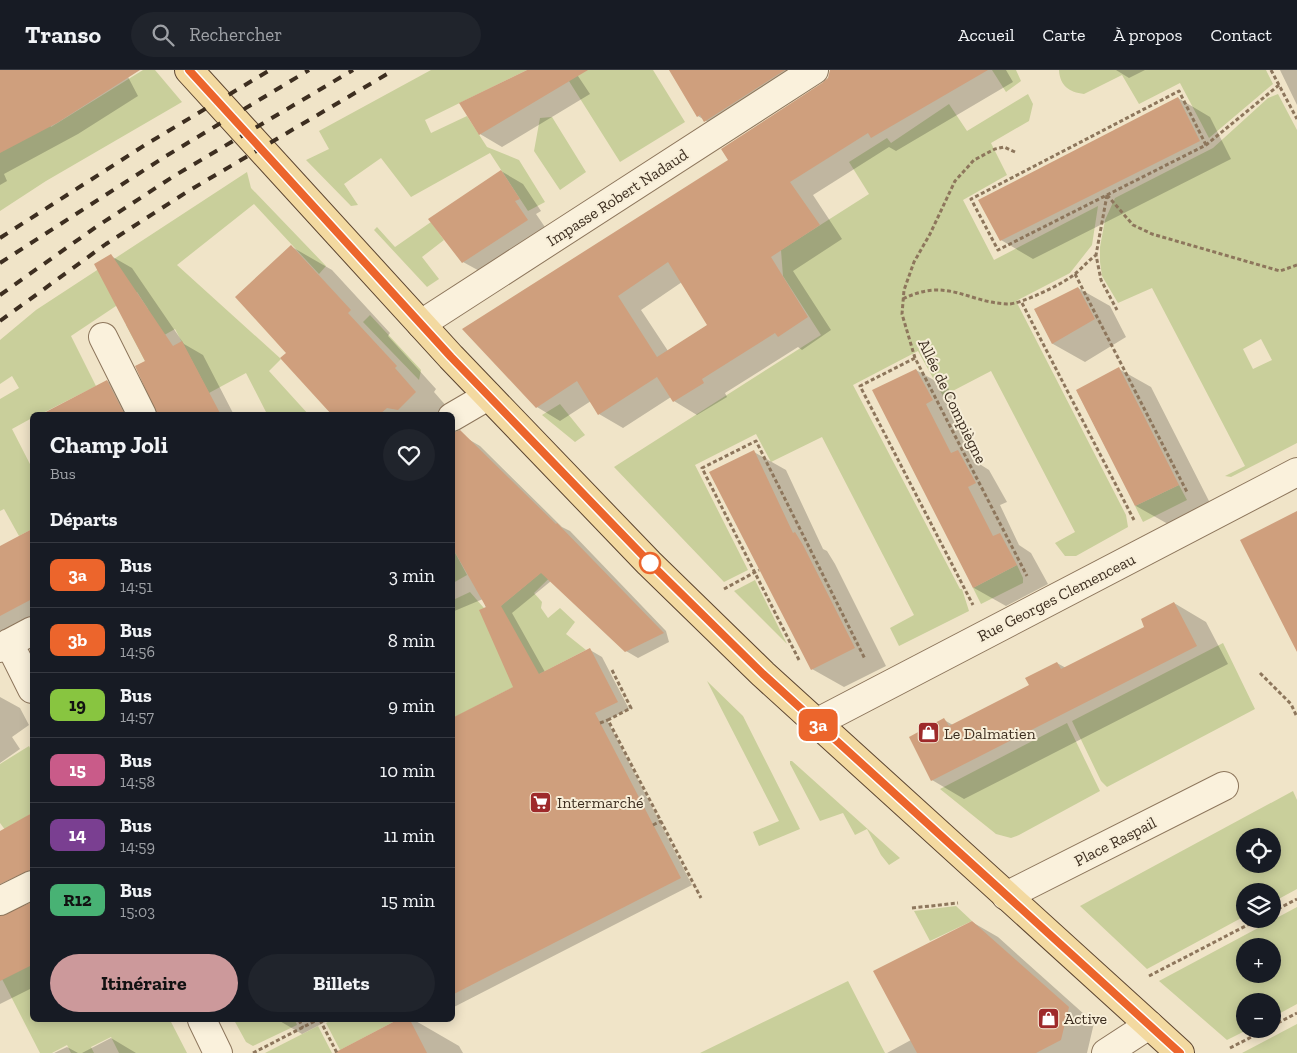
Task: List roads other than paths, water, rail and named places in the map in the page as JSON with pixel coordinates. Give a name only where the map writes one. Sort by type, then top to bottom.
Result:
[{"type":"main road","points":[[189,70],[488,396],[650,563],[763,674],[1180,1053]]},
{"type":"street","name":"Impasse Robert Nadaud","points":[[421,324],[814,70]]},
{"type":"street","points":[[103,338],[140,412]]},
{"type":"street","points":[[455,415],[488,396]]},
{"type":"street","name":"Rue Georges Clemenceau","points":[[816,723],[1297,472]]},
{"type":"street","points":[[14,641],[30,684]]},
{"type":"street","name":"Place Raspail","points":[[1006,896],[1224,786]]},
{"type":"street","points":[[0,901],[30,886]]},
{"type":"street","points":[[203,1022],[218,1053]]},
{"type":"street","points":[[1106,1053],[1149,1025]]},
{"type":"railway","points":[[0,238],[145,145],[270,70]]},
{"type":"railway","points":[[0,263],[166,156],[309,70]]},
{"type":"railway","points":[[0,295],[96,227],[174,176],[353,70]]},
{"type":"railway","points":[[0,321],[106,244],[190,190],[394,70]]},
{"type":"place","name":"Le Dalmatien","points":[[928,733]]},
{"type":"place","name":"Intermarché","points":[[541,802]]},
{"type":"place","name":"Active","points":[[1048,1018]]}]
